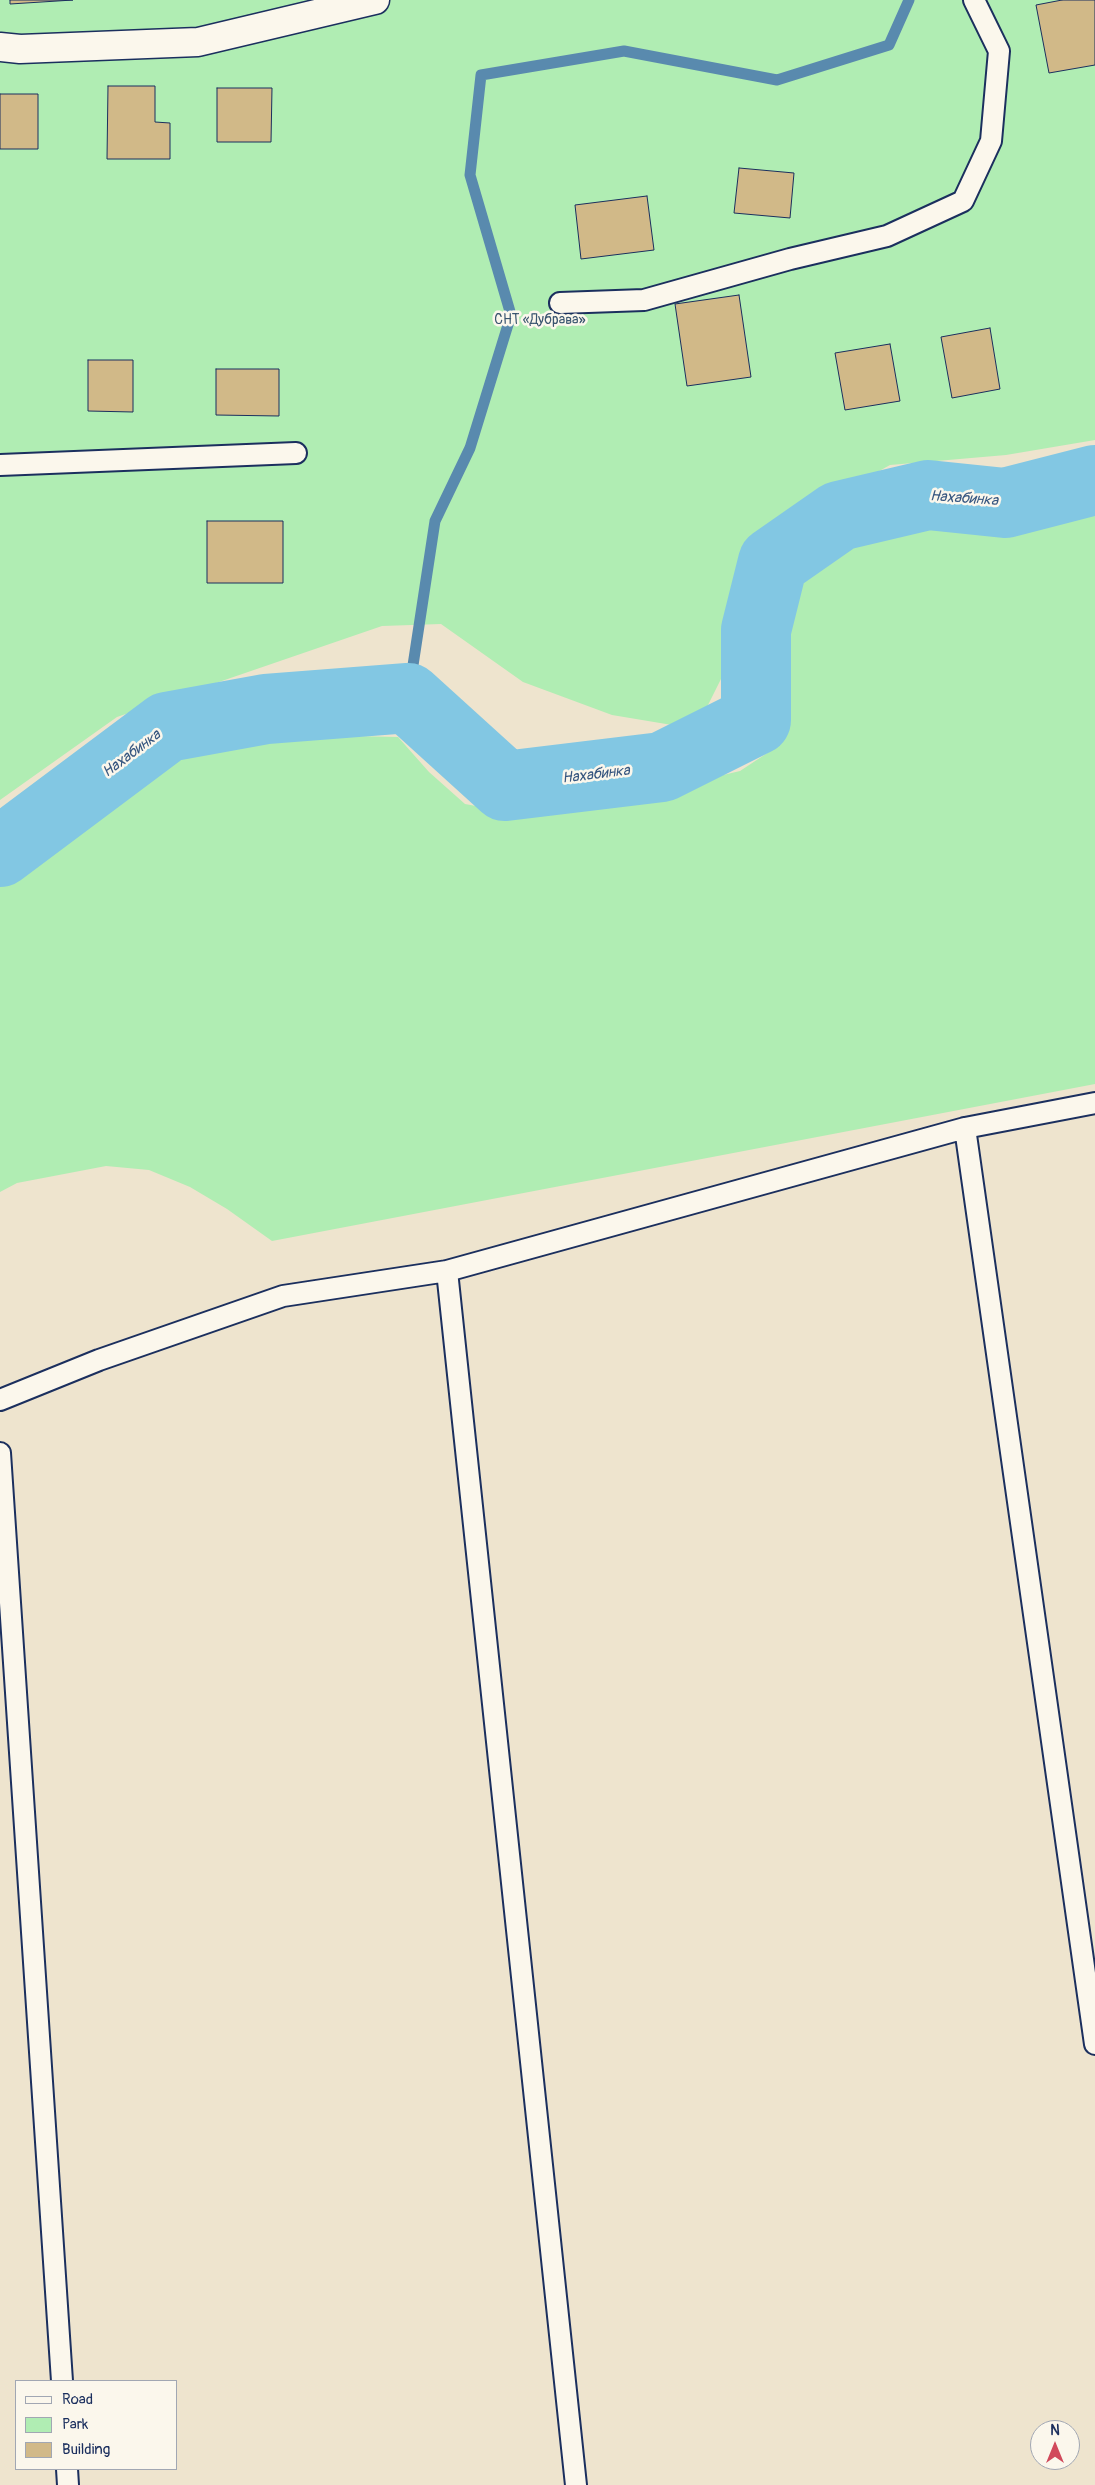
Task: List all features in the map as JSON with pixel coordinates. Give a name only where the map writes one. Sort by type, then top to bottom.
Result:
[{"type":"street","points":[[0,47],[20,49],[198,42],[375,0]]},
{"type":"lane","points":[[560,303],[644,300],[790,259],[887,236],[962,201],[991,141],[999,51],[974,0]]},
{"type":"lane","points":[[0,465],[296,453]]},
{"type":"lane","points":[[0,1400],[99,1360],[283,1296],[447,1271],[965,1128],[1095,1103]]},
{"type":"lane","points":[[965,1128],[1095,2044]]},
{"type":"lane","points":[[447,1271],[576,2485]]},
{"type":"lane","points":[[0,1453],[62,2380]]},
{"type":"lane","points":[[67,2470],[68,2485]]},
{"type":"green space","name":"СНТ «Дубрава»","points":[[0,0],[1095,0],[1095,440],[1006,455],[890,465],[795,518],[732,584],[730,661],[696,729],[612,715],[523,682],[441,624],[382,626],[117,717],[0,800]]},
{"type":"green space","points":[[1095,512],[1095,1084],[272,1241],[227,1209],[190,1187],[149,1170],[106,1166],[17,1183],[0,1192],[0,873],[113,784],[215,733],[260,727],[306,735],[398,737],[429,772],[465,804],[514,813],[563,813],[740,771],[781,744],[787,702],[785,618],[798,576],[834,549],[924,527],[1014,522]]},
{"type":"building","points":[[10,0],[73,0],[10,4]]},
{"type":"building","points":[[1062,0],[1095,0],[1095,65],[1049,73],[1036,5]]},
{"type":"building","points":[[108,86],[155,86],[155,122],[170,123],[170,159],[107,159]]},
{"type":"building","points":[[217,88],[272,88],[271,142],[217,142]]},
{"type":"building","points":[[0,94],[38,94],[38,149],[0,149]]},
{"type":"building","points":[[739,168],[794,173],[790,218],[734,213]]},
{"type":"building","points":[[647,196],[654,250],[581,259],[575,205]]},
{"type":"building","points":[[739,295],[751,377],[687,386],[675,304]]},
{"type":"building","points":[[990,328],[1000,389],[952,398],[941,337]]},
{"type":"building","points":[[890,344],[900,401],[845,410],[835,353]]},
{"type":"building","points":[[88,360],[133,360],[133,412],[88,411]]},
{"type":"building","points":[[216,369],[279,369],[279,416],[216,415]]},
{"type":"building","points":[[207,521],[283,521],[283,583],[207,583]]},
{"type":"waterway","points":[[408,698],[435,521],[470,448],[511,315],[470,175],[481,75],[624,51],[777,80],[889,45],[909,0]]},
{"type":"waterway","name":"Нахабинка","points":[[0,852],[167,727],[266,709],[408,698],[505,786],[662,767],[756,720],[756,630],[773,562],[839,516],[928,495],[1005,503],[1095,480]]}]
